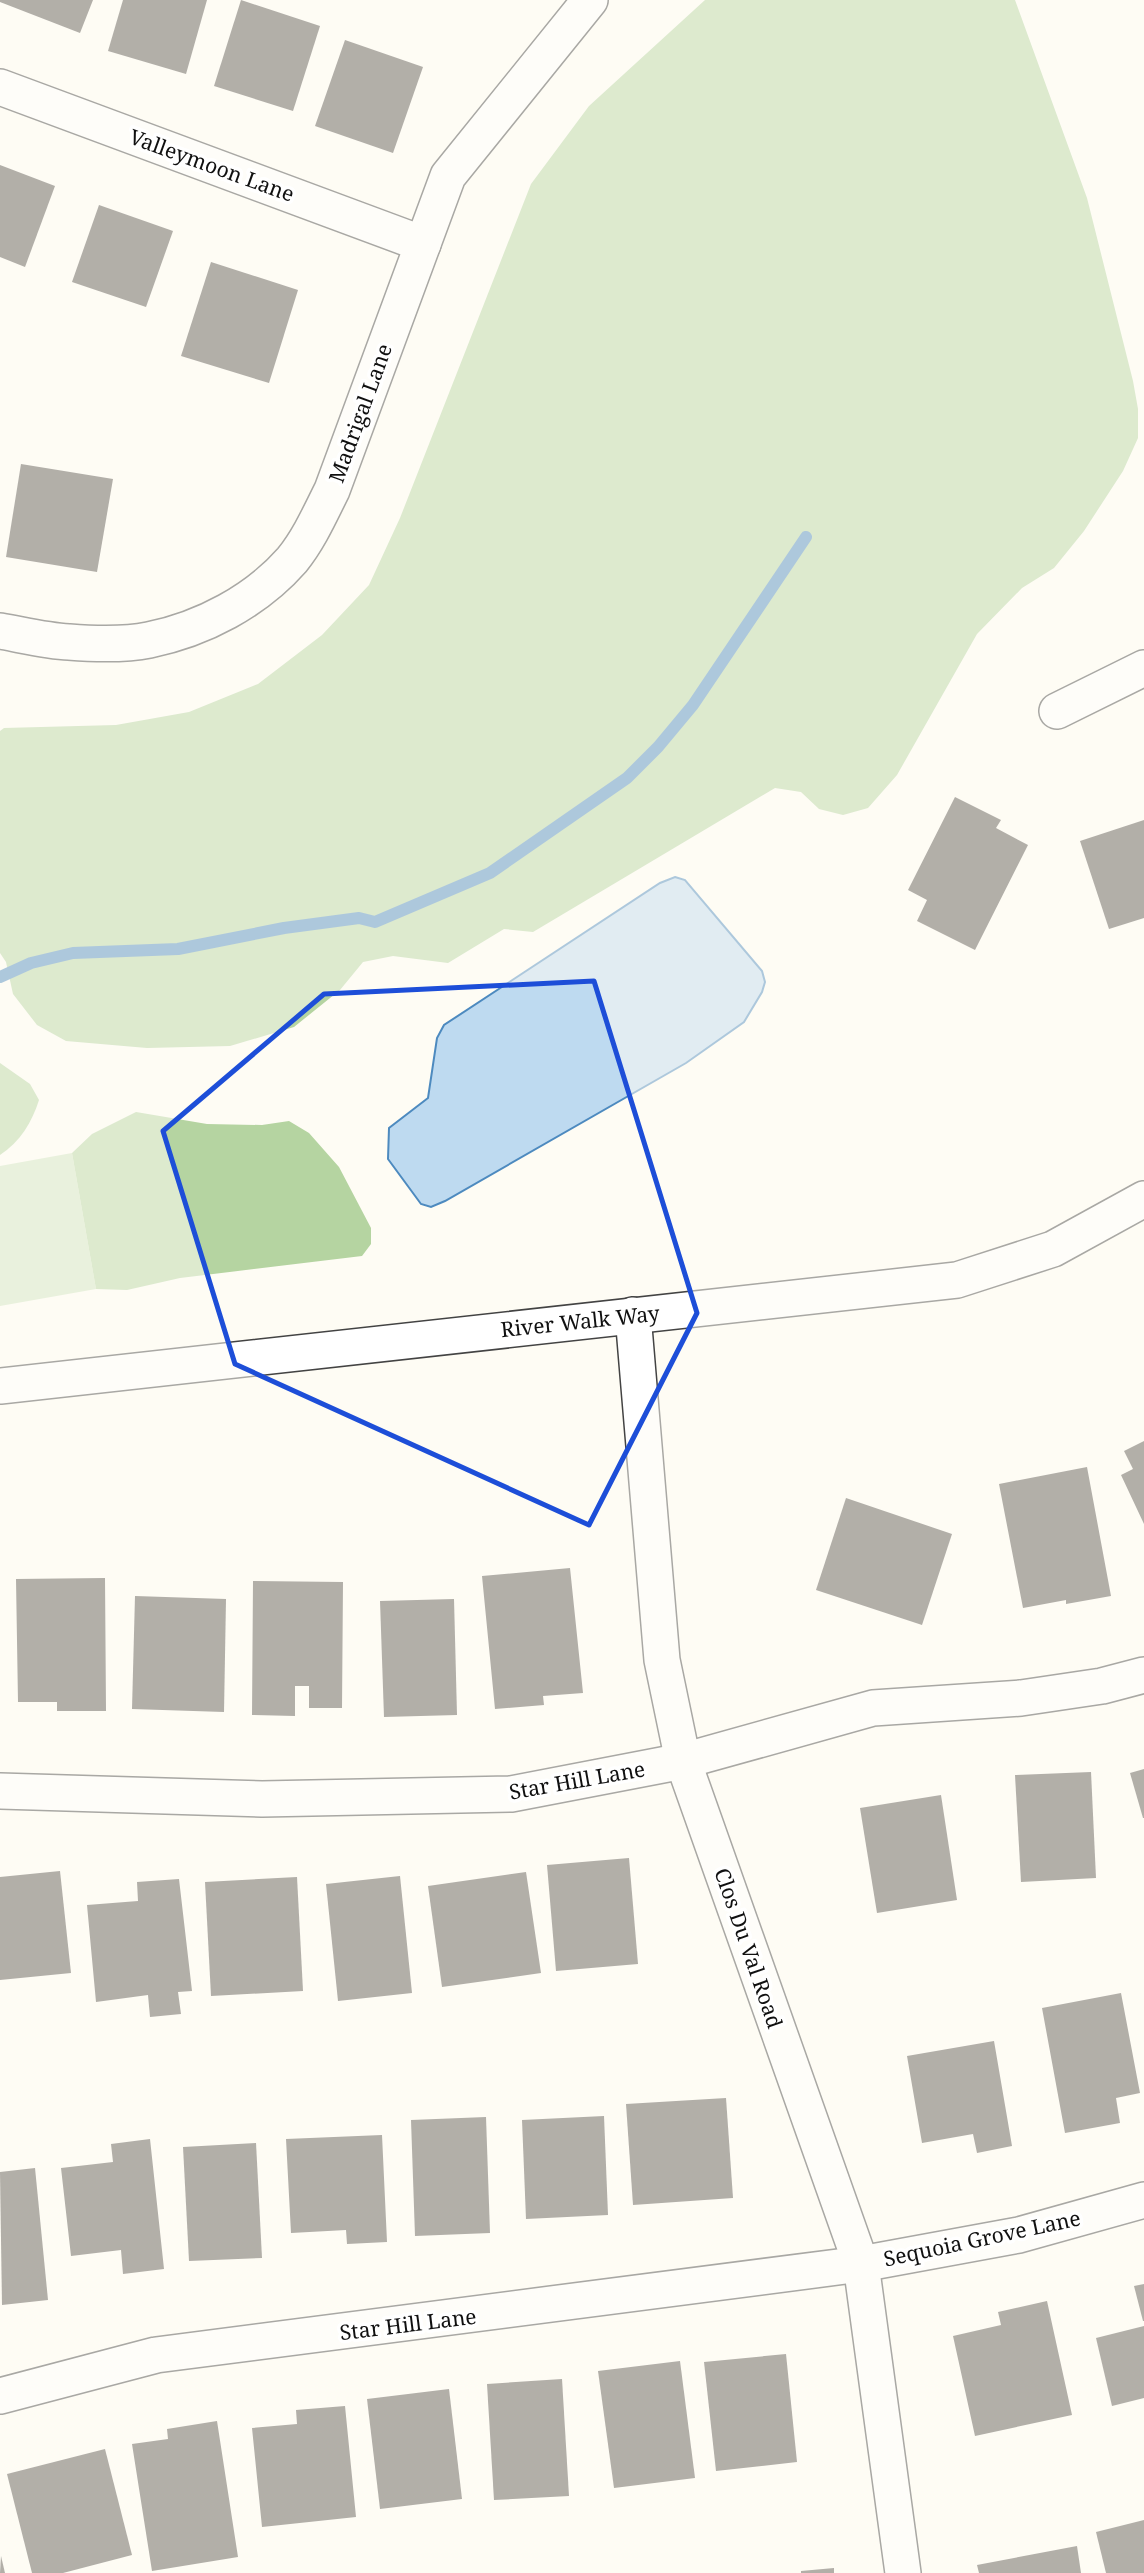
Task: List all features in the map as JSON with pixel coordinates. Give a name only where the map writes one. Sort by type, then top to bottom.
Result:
[{"type":"street","name":"Madrigal Lane","points":[[0,631],[66,642],[148,640],[190,628],[227,612],[262,588],[292,559],[314,527],[332,490],[448,176],[590,0]]},
{"type":"street","name":"Valleymoon Lane","points":[[0,87],[423,244]]},
{"type":"street","points":[[1058,711],[1144,668]]},
{"type":"street","name":"River Walk Way","points":[[0,1386],[957,1280],[1053,1249],[1144,1199]]},
{"type":"street","name":"Clos Du Val Road","points":[[633,1315],[662,1660],[683,1761],[861,2264],[903,2573]]},
{"type":"street","name":"Star Hill Lane","points":[[0,1791],[262,1799],[511,1794],[683,1761],[873,1708],[1021,1698],[1102,1686],[1144,1675]]},
{"type":"street","name":"Sequoia Grove Lane","points":[[861,2264],[1019,2235],[1144,2200]]},
{"type":"street","name":"Star Hill Lane","points":[[0,2396],[156,2356],[861,2264]]},
{"type":"highlighted area","points":[[594,981],[697,1313],[589,1525],[235,1364],[163,1131],[324,994]]},
{"type":"green space","points":[[705,0],[1015,0],[1087,198],[1138,409],[1138,438],[1123,471],[1084,531],[1054,568],[1022,588],[977,634],[897,775],[868,808],[843,815],[819,809],[801,792],[775,788],[533,932],[504,929],[448,963],[393,956],[363,962],[340,990],[294,1027],[230,1046],[147,1048],[66,1041],[37,1025],[13,994],[6,962],[0,953],[0,731],[4,728],[116,725],[189,712],[258,684],[322,635],[369,585],[400,518],[531,184],[589,106]]},
{"type":"green space","points":[[0,1063],[30,1084],[39,1100],[24,1131],[14,1144],[0,1155]]},
{"type":"green space","points":[[136,1112],[207,1124],[262,1125],[289,1121],[309,1133],[339,1167],[371,1228],[371,1244],[362,1256],[180,1278],[127,1290],[96,1289],[72,1153],[92,1134]]},
{"type":"green space","points":[[72,1153],[96,1289],[0,1306],[0,1166]]},
{"type":"water","points":[[675,877],[685,880],[762,971],[765,982],[762,992],[744,1022],[686,1063],[445,1201],[431,1207],[421,1204],[388,1159],[389,1128],[428,1098],[437,1038],[444,1025],[660,883]]},
{"type":"building","points":[[0,0],[93,0],[80,33]]},
{"type":"building","points":[[123,0],[207,0],[186,74],[108,51]]},
{"type":"building","points":[[241,0],[320,26],[293,111],[214,86]]},
{"type":"building","points":[[345,40],[423,67],[393,153],[315,126]]},
{"type":"building","points":[[0,165],[55,186],[25,267],[0,257]]},
{"type":"building","points":[[99,205],[173,231],[146,307],[72,282]]},
{"type":"building","points":[[211,262],[298,290],[269,383],[181,356]]},
{"type":"building","points":[[21,464],[113,479],[97,572],[6,557]]},
{"type":"building","points":[[955,797],[1001,820],[996,828],[1028,845],[975,950],[917,921],[927,900],[908,890]]},
{"type":"building","points":[[1144,820],[1144,918],[1109,929],[1080,841]]},
{"type":"building","points":[[1144,1441],[1144,1524],[1121,1475],[1133,1469],[1124,1451]]},
{"type":"building","points":[[1087,1467],[1111,1596],[1066,1604],[1066,1600],[1023,1608],[999,1484]]},
{"type":"building","points":[[846,1498],[952,1534],[922,1625],[816,1590]]},
{"type":"building","points":[[570,1568],[583,1693],[543,1696],[544,1705],[495,1709],[482,1576]]},
{"type":"building","points":[[105,1578],[106,1711],[57,1711],[57,1702],[18,1702],[16,1579]]},
{"type":"building","points":[[253,1581],[343,1582],[342,1708],[309,1708],[309,1686],[295,1686],[295,1716],[252,1715]]},
{"type":"building","points":[[135,1596],[226,1599],[224,1712],[132,1709]]},
{"type":"building","points":[[454,1599],[457,1715],[384,1717],[380,1601]]},
{"type":"building","points":[[1144,1769],[1144,1818],[1143,1818],[1130,1773]]},
{"type":"building","points":[[1091,1772],[1096,1878],[1021,1882],[1015,1775]]},
{"type":"building","points":[[941,1795],[957,1900],[877,1913],[860,1808]]},
{"type":"building","points":[[629,1858],[638,1964],[556,1971],[547,1865]]},
{"type":"building","points":[[60,1871],[71,1973],[0,1980],[0,1877]]},
{"type":"building","points":[[526,1872],[541,1973],[442,1987],[428,1886]]},
{"type":"building","points":[[400,1876],[412,1993],[338,2001],[326,1884]]},
{"type":"building","points":[[297,1877],[303,1991],[211,1996],[205,1882]]},
{"type":"building","points":[[179,1879],[192,1991],[178,1992],[181,2014],[150,2017],[148,1995],[96,2002],[87,1905],[138,1901],[137,1882]]},
{"type":"building","points":[[1121,1993],[1140,2093],[1116,2098],[1120,2123],[1065,2133],[1042,2008]]},
{"type":"building","points":[[994,2041],[1012,2146],[977,2153],[973,2134],[922,2143],[907,2056]]},
{"type":"building","points":[[726,2098],[733,2198],[633,2205],[626,2104]]},
{"type":"building","points":[[604,2116],[608,2215],[526,2219],[522,2120]]},
{"type":"building","points":[[486,2117],[490,2233],[415,2236],[411,2120]]},
{"type":"building","points":[[382,2135],[387,2242],[347,2244],[346,2230],[291,2233],[286,2139]]},
{"type":"building","points":[[150,2139],[164,2269],[123,2274],[121,2250],[71,2256],[61,2168],[113,2162],[111,2144]]},
{"type":"building","points":[[256,2143],[262,2258],[189,2261],[183,2147]]},
{"type":"building","points":[[35,2168],[48,2300],[2,2305],[0,2172]]},
{"type":"building","points":[[1144,2284],[1144,2321],[1143,2321],[1134,2286]]},
{"type":"building","points":[[1047,2301],[1072,2415],[975,2436],[953,2336],[1001,2325],[998,2312]]},
{"type":"building","points":[[1144,2326],[1144,2398],[1112,2406],[1096,2338]]},
{"type":"building","points":[[786,2354],[797,2462],[716,2471],[704,2362]]},
{"type":"building","points":[[680,2361],[695,2478],[614,2488],[598,2371]]},
{"type":"building","points":[[562,2379],[569,2496],[494,2500],[487,2384]]},
{"type":"building","points":[[449,2389],[462,2499],[380,2509],[367,2399]]},
{"type":"building","points":[[345,2406],[356,2517],[262,2527],[252,2428],[297,2424],[296,2410]]},
{"type":"building","points":[[217,2421],[238,2557],[152,2571],[132,2444],[168,2439],[167,2429]]},
{"type":"building","points":[[105,2449],[132,2555],[63,2573],[32,2573],[7,2474]]},
{"type":"building","points":[[1144,2520],[1144,2573],[1106,2573],[1096,2532]]},
{"type":"building","points":[[1077,2546],[1081,2573],[979,2573],[977,2565]]},
{"type":"building","points":[[1,2556],[5,2573],[0,2573]]},
{"type":"building","points":[[834,2568],[834,2573],[801,2573],[801,2571]]},
{"type":"waterway","points":[[0,977],[31,963],[73,953],[178,949],[284,928],[359,918],[375,922],[490,873],[627,778],[658,747],[693,705],[806,537]]}]
